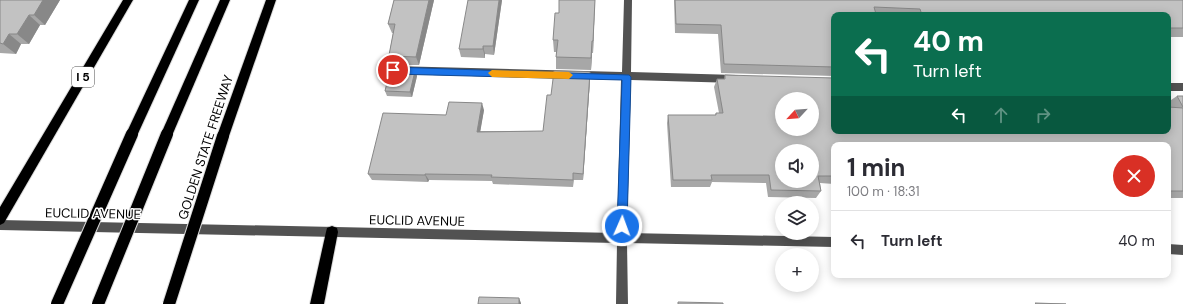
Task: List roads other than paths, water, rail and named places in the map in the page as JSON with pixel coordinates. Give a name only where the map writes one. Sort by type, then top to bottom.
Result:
[{"type":"highway","name":"I 5","points":[[0,219],[128,0]]},
{"type":"highway","points":[[57,304],[132,134],[194,0]]},
{"type":"highway","points":[[98,304],[167,134],[225,0]]},
{"type":"highway","name":"GOLDEN STATE FREEWAY","points":[[169,304],[223,136],[271,0]]},
{"type":"highway","points":[[317,304],[332,232]]},
{"type":"street","points":[[622,304],[622,237],[628,0]]},
{"type":"street","points":[[393,70],[746,79]]},
{"type":"street","points":[[1171,87],[1183,87]]},
{"type":"street","name":"EUCLID AVENUE","points":[[0,225],[831,242]]},
{"type":"street","points":[[1171,249],[1183,250]]}]
